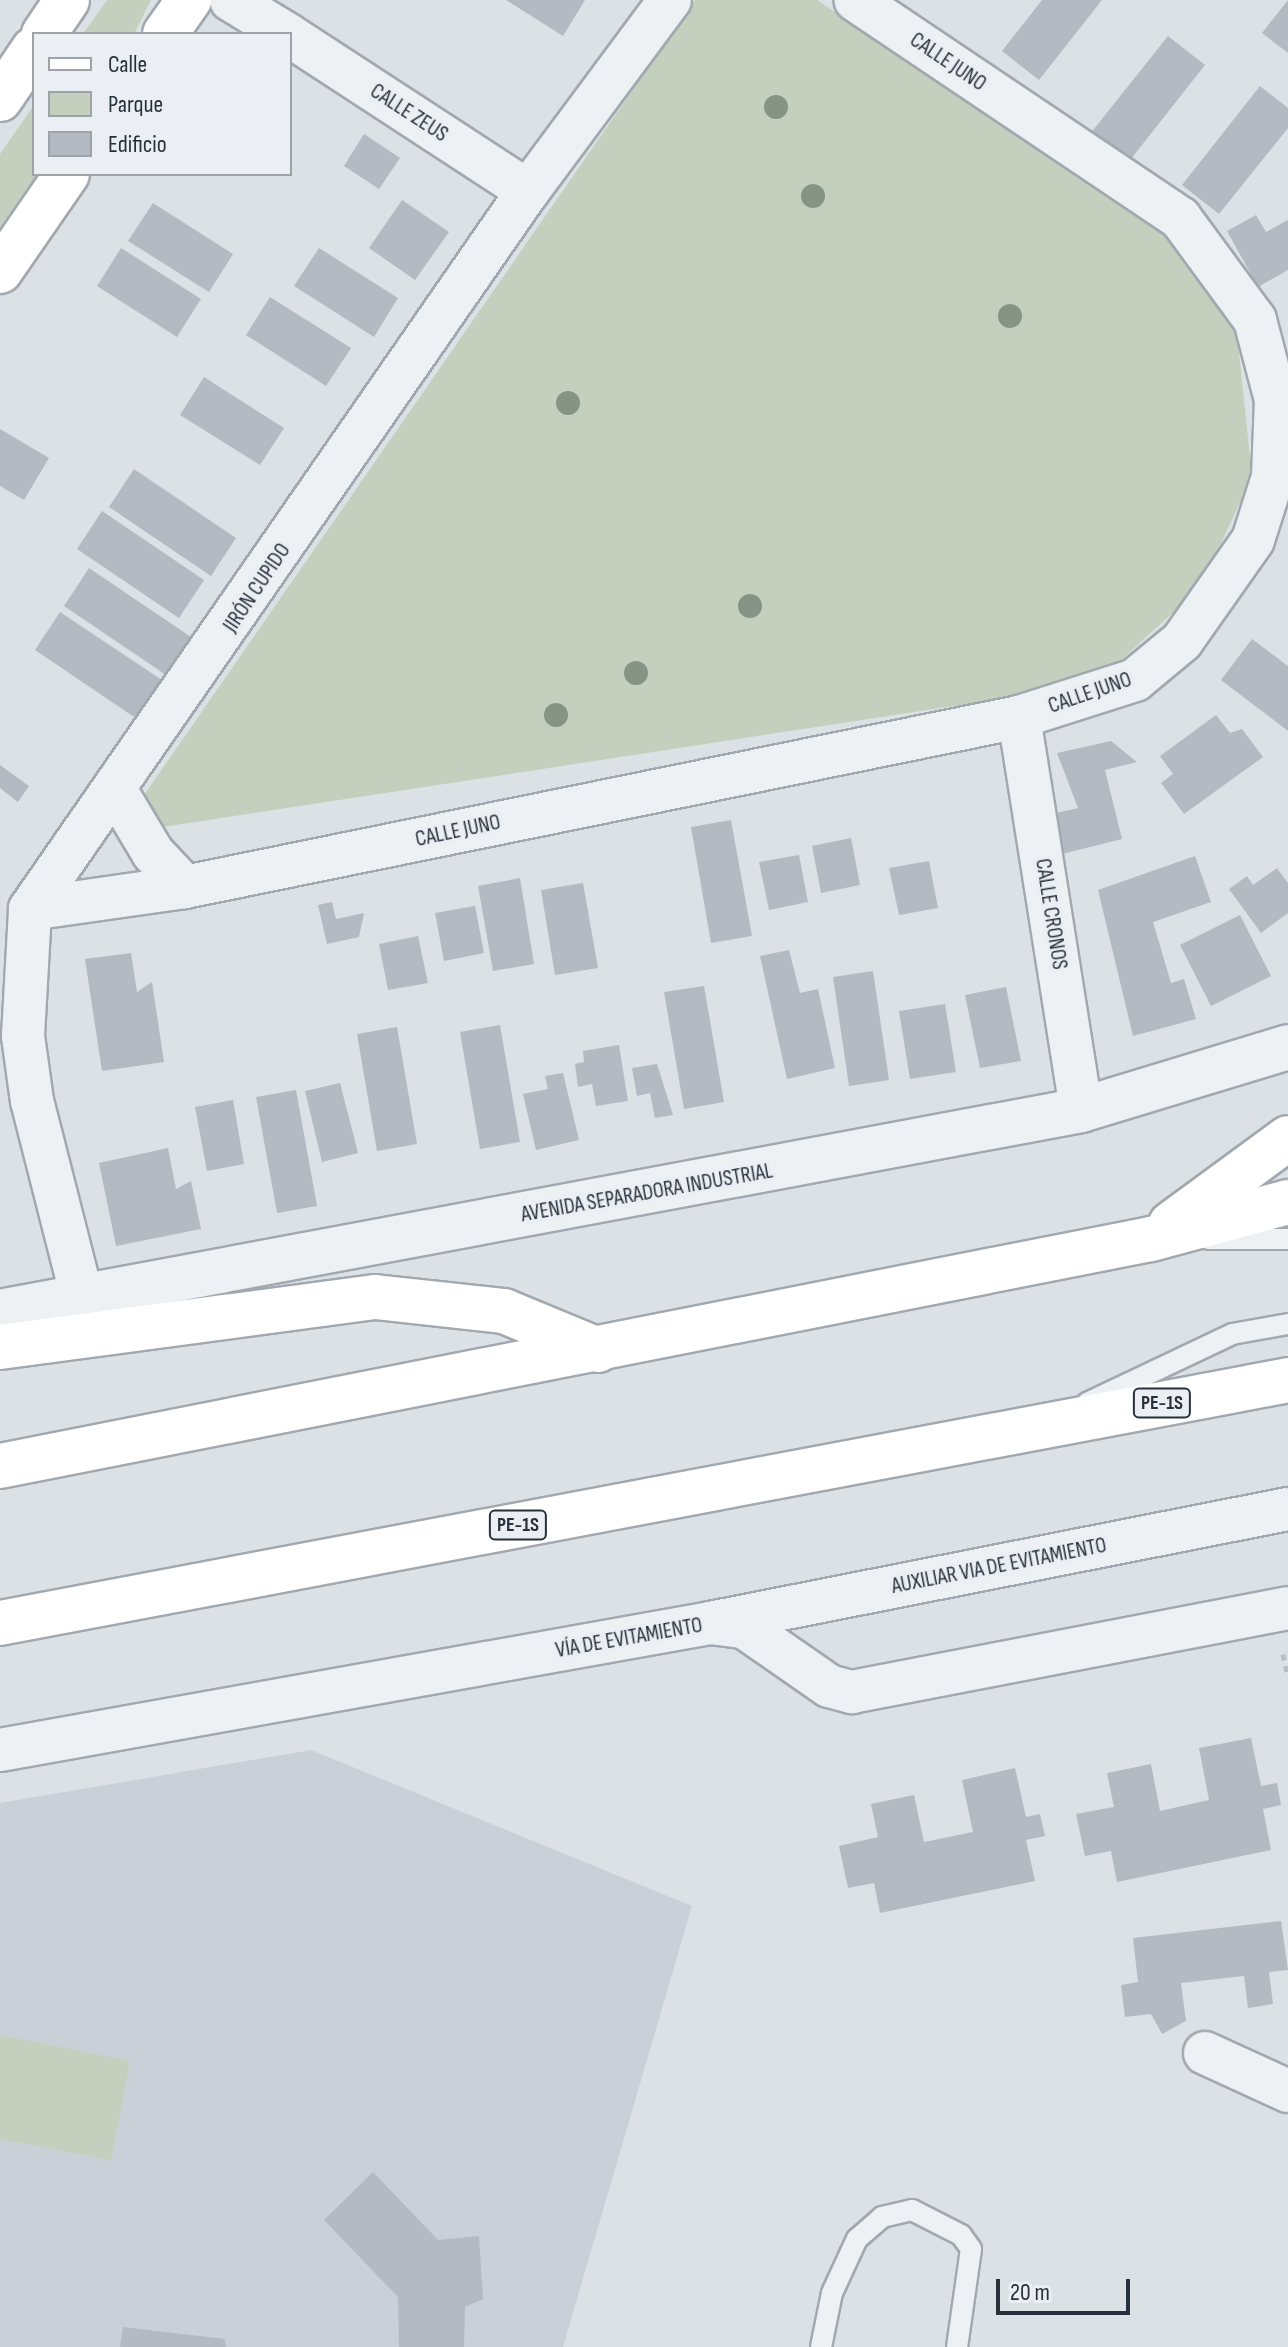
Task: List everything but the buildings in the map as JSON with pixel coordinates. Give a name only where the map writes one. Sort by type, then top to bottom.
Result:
[{"type":"main road","points":[[45,32],[67,0]]},
{"type":"main road","points":[[166,32],[189,0]]},
{"type":"main road","points":[[0,99],[32,52]]},
{"type":"main road","points":[[0,271],[66,176]]},
{"type":"main road","points":[[1151,1239],[1288,1138]]},
{"type":"main road","points":[[0,1466],[1151,1239],[1288,1202]]},
{"type":"main road","points":[[0,1347],[375,1297],[504,1311],[598,1350]]},
{"type":"main road","name":"PE-1S","points":[[0,1623],[1288,1380]]},
{"type":"street","name":"CALLE ZEUS","points":[[231,0],[283,32]]},
{"type":"street","name":"JIRÓN CUPIDO","points":[[30,909],[116,791],[528,191],[670,0]]},
{"type":"street","name":"CALLE JUNO","points":[[30,909],[185,887],[1019,717],[1135,680],[1220,596],[1253,540],[1273,477],[1276,400],[1272,313],[1180,218],[856,0]]},
{"type":"street","name":"CALLE ZEUS","points":[[292,38],[528,191]]},
{"type":"street","name":"CALLE CRONOS","points":[[1019,717],[1081,1110]]},
{"type":"street","points":[[116,791],[153,853],[185,887]]},
{"type":"street","points":[[30,909],[23,1036],[61,1231],[81,1293]]},
{"type":"street","name":"AVENIDA SEPARADORA INDUSTRIAL","points":[[0,1312],[81,1293],[1081,1110],[1288,1047]]},
{"type":"street","name":"AUXILIAR VIA DE EVITAMIENTO","points":[[710,1623],[1288,1509]]},
{"type":"street","name":"VÍA DE EVITAMIENTO","points":[[0,1750],[710,1623],[744,1627],[829,1686],[852,1692],[1288,1608]]},
{"type":"street","points":[[1205,2053],[1288,2091]]},
{"type":"lane","points":[[1151,1239],[1288,1239]]},
{"type":"lane","points":[[1036,1427],[1232,1334],[1288,1324]]},
{"type":"lane","points":[[821,2347],[832,2293],[857,2239],[882,2217],[912,2210],[961,2235],[971,2249],[957,2347]]},
{"type":"shaded area","points":[[311,1750],[692,1906],[563,2347],[0,2347],[0,1803]]},
{"type":"green space","points":[[107,0],[151,0],[135,32],[84,32]]},
{"type":"green space","points":[[695,0],[817,0],[1166,234],[1236,324],[1252,476],[1201,587],[1121,660],[1006,698],[117,834]]},
{"type":"green space","points":[[32,108],[32,176],[36,176],[0,227],[0,154]]},
{"type":"green space","points":[[0,2035],[130,2061],[111,2160],[0,2139]]}]
